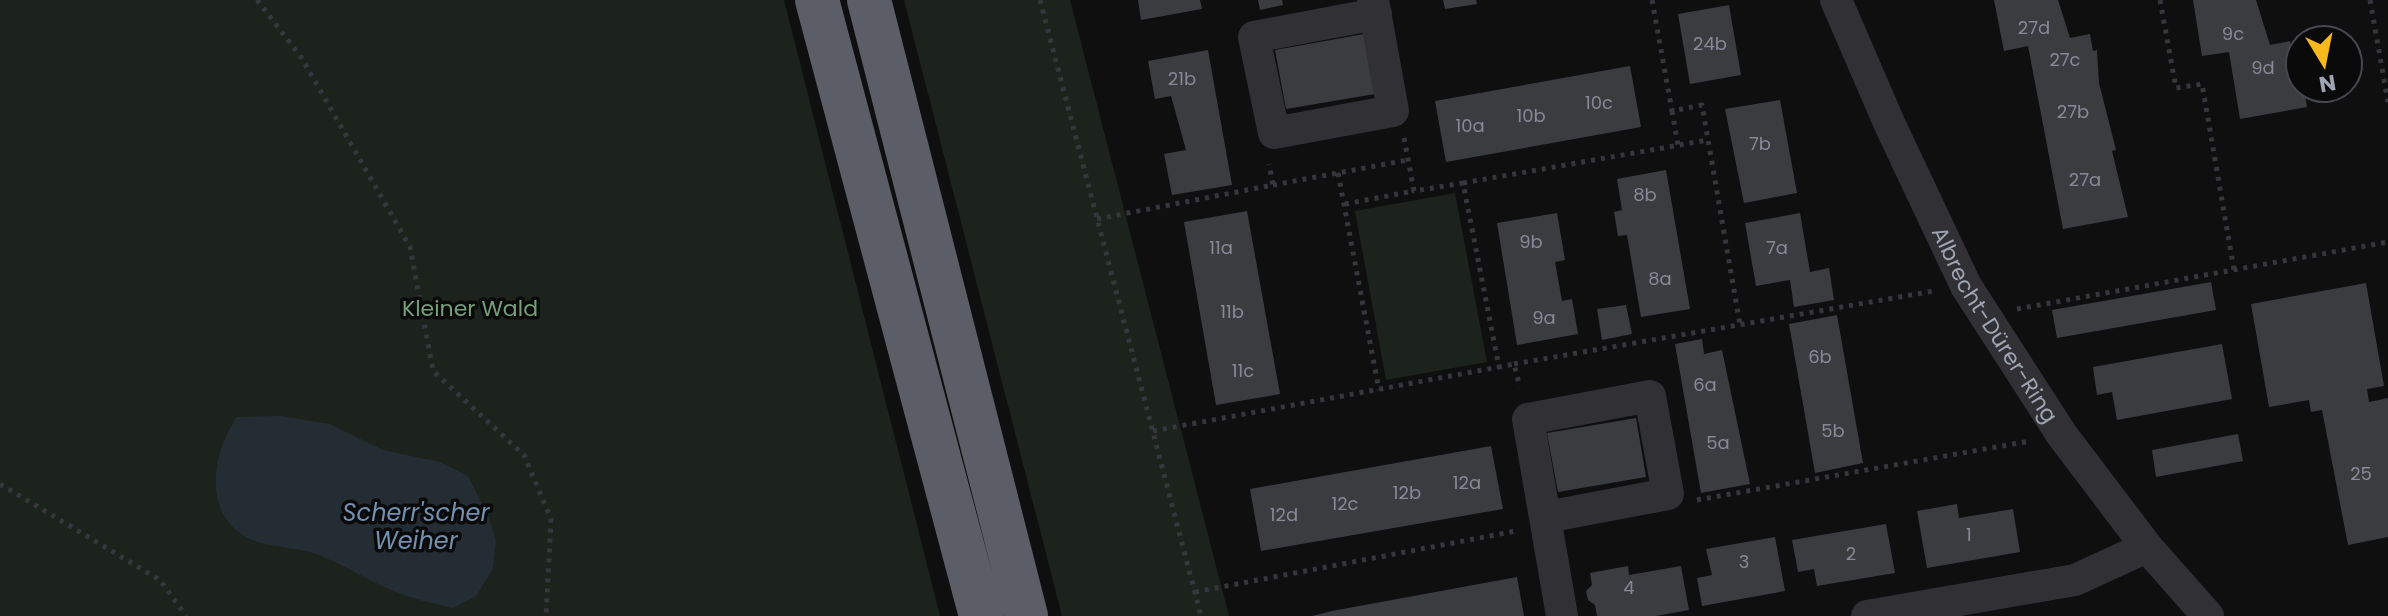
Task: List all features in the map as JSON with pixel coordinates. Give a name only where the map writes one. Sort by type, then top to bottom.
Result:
[{"type":"highway","points":[[817,0],[981,616]]},
{"type":"highway","points":[[869,0],[1026,616]]},
{"type":"street","name":"Albrecht-Dürer-Ring","points":[[1836,0],[1890,125],[1966,286],[2062,435],[2147,547],[2208,616]]},
{"type":"street","points":[[1375,7],[1393,111],[1274,133],[1254,37],[1375,7]]},
{"type":"street","points":[[1546,521],[1668,494],[1650,396],[1528,419],[1562,616]]},
{"type":"street","points":[[1867,616],[2075,580],[2147,547]]},
{"type":"path","points":[[257,0],[301,57],[410,247],[433,371],[524,455],[551,519],[546,616]]},
{"type":"path","points":[[1040,0],[1201,616]]},
{"type":"path","points":[[1652,0],[1678,145]]},
{"type":"path","points":[[2160,0],[2176,88],[2202,84],[2234,270]]},
{"type":"path","points":[[2370,0],[2388,102]]},
{"type":"path","points":[[1672,111],[1702,105],[1740,325]]},
{"type":"path","points":[[1393,111],[1402,128],[1414,191]]},
{"type":"path","points":[[1273,185],[1266,151],[1274,133]]},
{"type":"path","points":[[1344,204],[1708,140]]},
{"type":"path","points":[[1097,219],[1408,160]]},
{"type":"path","points":[[1338,173],[1379,390]]},
{"type":"path","points":[[1463,183],[1499,367]]},
{"type":"path","points":[[1985,315],[2388,242]]},
{"type":"path","points":[[1153,431],[1514,364],[1966,286]]},
{"type":"path","points":[[1514,364],[1528,419]]},
{"type":"path","points":[[1668,494],[1679,503],[2062,435]]},
{"type":"path","points":[[0,484],[160,580],[186,616]]},
{"type":"path","points":[[1195,592],[1546,521]]},
{"type":"green space","name":"Kleiner Wald","points":[[0,0],[784,0],[940,616],[0,616]]},
{"type":"green space","points":[[904,0],[1070,0],[1229,616],[1062,616]]},
{"type":"green space","points":[[1455,193],[1487,362],[1386,380],[1355,211]]},
{"type":"water","name":"Scherr'scher Weiher","points":[[281,416],[330,424],[383,450],[440,462],[468,476],[488,515],[496,541],[493,569],[476,596],[453,608],[415,599],[316,554],[258,542],[234,529],[218,500],[216,482],[217,465],[228,431],[237,417]]},
{"type":"building","points":[[1138,0],[1200,0],[1202,9],[1141,20]]},
{"type":"building","points":[[1258,0],[1282,0],[1283,5],[1260,10]]},
{"type":"building","points":[[1443,0],[1476,0],[1477,4],[1445,9]]},
{"type":"building","points":[[1994,0],[2058,0],[2070,38],[2090,34],[2093,51],[2097,50],[2099,83],[2116,150],[2112,151],[2128,217],[2063,229],[2028,46],[2004,51]]},
{"type":"building","points":[[2193,0],[2256,0],[2270,45],[2284,42],[2284,104],[2307,104],[2307,107],[2240,119],[2229,52],[2202,56]]},
{"type":"building","points":[[1729,5],[1741,75],[1690,84],[1678,14]]},
{"type":"building","points":[[1364,34],[1375,94],[1286,109],[1275,50]]},
{"type":"building","points":[[1208,50],[1232,185],[1172,195],[1164,154],[1186,150],[1171,96],[1155,99],[1148,61]]},
{"type":"building","points":[[1630,66],[1641,127],[1446,162],[1435,101]]},
{"type":"building","points":[[1780,100],[1797,193],[1744,203],[1725,109]]},
{"type":"building","points":[[1666,170],[1690,309],[1641,317],[1627,235],[1618,236],[1614,212],[1622,210],[1617,179]]},
{"type":"building","points":[[1247,211],[1280,394],[1216,405],[1184,222]]},
{"type":"building","points":[[1557,213],[1565,260],[1555,262],[1562,301],[1572,299],[1578,334],[1517,345],[1497,223]]},
{"type":"building","points":[[1800,213],[1810,272],[1829,268],[1834,300],[1794,307],[1790,280],[1756,286],[1745,223]]},
{"type":"building","points":[[2211,282],[2216,310],[2057,338],[2052,310]]},
{"type":"building","points":[[2366,283],[2384,386],[2367,389],[2369,402],[2388,398],[2388,537],[2348,545],[2322,410],[2311,412],[2309,400],[2269,407],[2251,304]]},
{"type":"building","points":[[1626,305],[1632,334],[1602,340],[1597,309]]},
{"type":"building","points":[[1837,315],[1863,463],[1815,473],[1789,324]]},
{"type":"building","points":[[1702,339],[1704,354],[1722,350],[1750,484],[1701,493],[1675,344]]},
{"type":"building","points":[[2222,344],[2232,399],[2117,420],[2112,392],[2097,395],[2093,367]]},
{"type":"building","points":[[1636,418],[1646,477],[1558,492],[1547,433]]},
{"type":"building","points":[[2238,434],[2243,461],[2156,477],[2152,450]]},
{"type":"building","points":[[1491,446],[1503,509],[1261,551],[1250,489]]},
{"type":"building","points":[[1957,504],[1959,518],[2013,509],[2020,552],[1927,568],[1917,511]]},
{"type":"building","points":[[1886,524],[1895,573],[1817,586],[1814,569],[1798,572],[1792,540]]},
{"type":"building","points":[[1775,537],[1785,591],[1702,606],[1697,578],[1712,575],[1706,549]]},
{"type":"building","points":[[1628,566],[1629,575],[1681,566],[1689,610],[1656,616],[1597,616],[1595,605],[1588,600],[1586,591],[1592,585],[1590,573]]},
{"type":"building","points":[[1517,577],[1524,616],[1312,616],[1332,611]]}]
